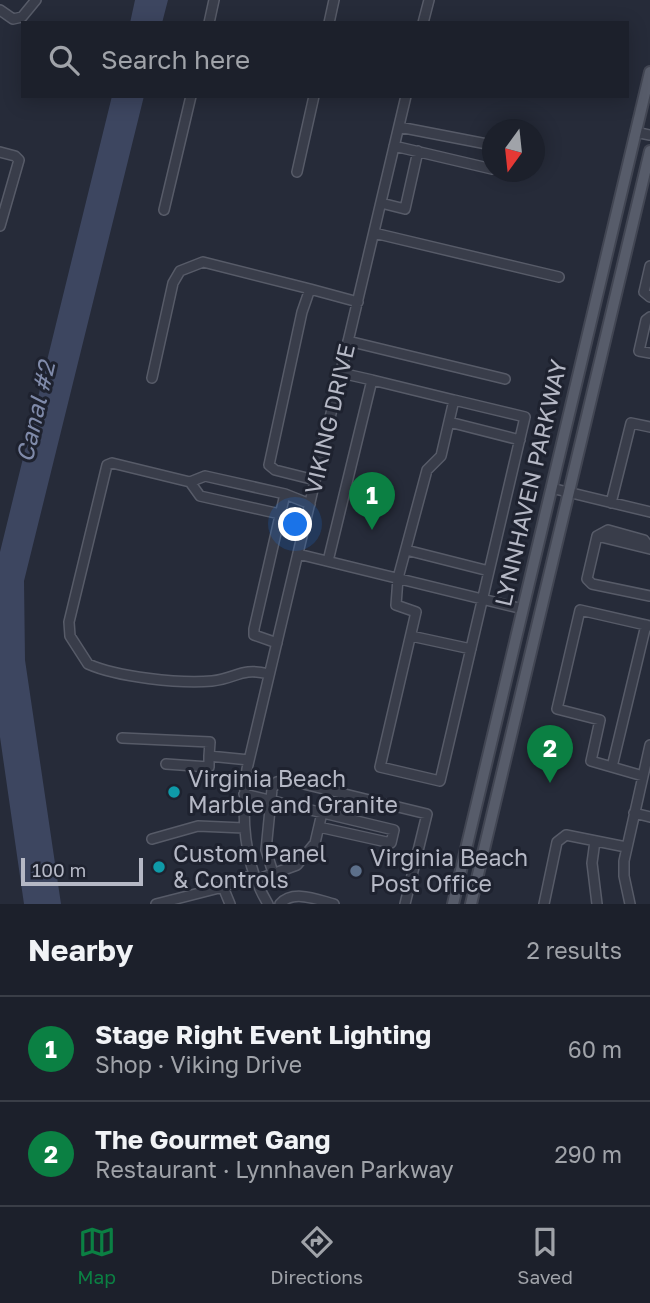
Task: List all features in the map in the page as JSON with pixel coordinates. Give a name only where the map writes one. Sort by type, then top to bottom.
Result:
[{"type":"main road","name":"LYNNHAVEN PARKWAY","points":[[453,904],[635,132],[645,115],[650,72]]},
{"type":"main road","name":"LYNNHAVEN PARKWAY","points":[[471,904],[650,150]]},
{"type":"street","points":[[0,10],[13,19],[22,17],[36,0]]},
{"type":"street","points":[[209,21],[214,0]]},
{"type":"street","points":[[329,21],[334,0]]},
{"type":"street","points":[[424,21],[429,0]]},
{"type":"street","points":[[164,210],[191,98]]},
{"type":"street","points":[[297,172],[314,98]]},
{"type":"street","name":"VIKING DRIVE","points":[[268,904],[255,877],[244,828],[244,794],[249,760],[406,98]]},
{"type":"street","points":[[399,127],[482,143]]},
{"type":"street","points":[[635,132],[650,135]]},
{"type":"street","points":[[394,146],[482,167]]},
{"type":"street","points":[[381,203],[405,209],[418,151]]},
{"type":"street","points":[[0,152],[15,156],[19,160],[0,226]]},
{"type":"street","points":[[374,233],[559,277]]},
{"type":"street","points":[[152,378],[173,283],[180,271],[203,262],[358,302]]},
{"type":"street","points":[[650,266],[644,292],[650,297]]},
{"type":"street","points":[[310,289],[302,312],[270,466],[275,470],[316,480]]},
{"type":"street","points":[[650,317],[646,320],[639,351],[650,353]]},
{"type":"street","points":[[348,341],[505,379]]},
{"type":"street","points":[[341,373],[372,380],[525,417],[440,781],[380,767],[416,612],[396,605],[398,578],[427,470],[441,456],[454,400]]},
{"type":"street","points":[[328,562],[372,380]]},
{"type":"street","points":[[449,422],[520,440]]},
{"type":"street","points":[[611,503],[631,423],[650,427]]},
{"type":"street","points":[[270,674],[251,670],[213,681],[143,677],[88,664],[70,636],[69,622],[107,465],[112,463],[190,482],[205,476],[285,494],[310,503]]},
{"type":"street","points":[[190,482],[200,496],[280,514]]},
{"type":"street","points":[[551,488],[650,512]]},
{"type":"street","points":[[277,643],[254,635],[254,629],[285,494]]},
{"type":"street","points":[[650,548],[597,536],[587,579],[592,583],[650,596]]},
{"type":"street","points":[[406,550],[489,570]]},
{"type":"street","points":[[298,554],[523,608]]},
{"type":"street","points":[[612,767],[648,626],[580,610],[557,709],[600,720],[591,761],[643,776]]},
{"type":"street","points":[[411,636],[471,649]]},
{"type":"street","points":[[122,738],[209,742],[209,768],[166,764]]},
{"type":"street","points":[[630,904],[624,876],[626,847],[650,745]]},
{"type":"street","points":[[209,755],[249,760]]},
{"type":"street","points":[[273,873],[266,850],[270,800],[272,789],[277,782],[288,780],[427,814],[405,904]]},
{"type":"street","points":[[244,794],[394,830],[391,843],[320,827]]},
{"type":"street","points":[[156,904],[297,865],[315,843],[322,813]]},
{"type":"street","points":[[634,813],[650,817]]},
{"type":"street","points":[[152,839],[198,827],[244,828]]},
{"type":"street","points":[[544,904],[558,839],[566,835],[626,847]]},
{"type":"street","points":[[595,841],[592,863],[597,904]]},
{"type":"street","points":[[223,887],[230,904]]},
{"type":"street","points":[[280,904],[283,900],[300,895],[334,904]]},
{"type":"water","points":[[135,0],[168,0],[163,21],[130,21]]},
{"type":"water","name":"Canal #2","points":[[112,98],[144,98],[24,581],[25,660],[61,904],[24,904],[0,737],[0,552]]},
{"type":"place","name":"Stage Right Event Lighting","points":[[372,530]]},
{"type":"place","name":"The Gourmet Gang","points":[[550,783]]},
{"type":"place","name":"Virginia Beach Marble and Granite","points":[[174,792]]},
{"type":"place","name":"Custom Panel & Controls","points":[[159,867]]},
{"type":"place","name":"Virginia Beach Post Office","points":[[356,871]]}]
